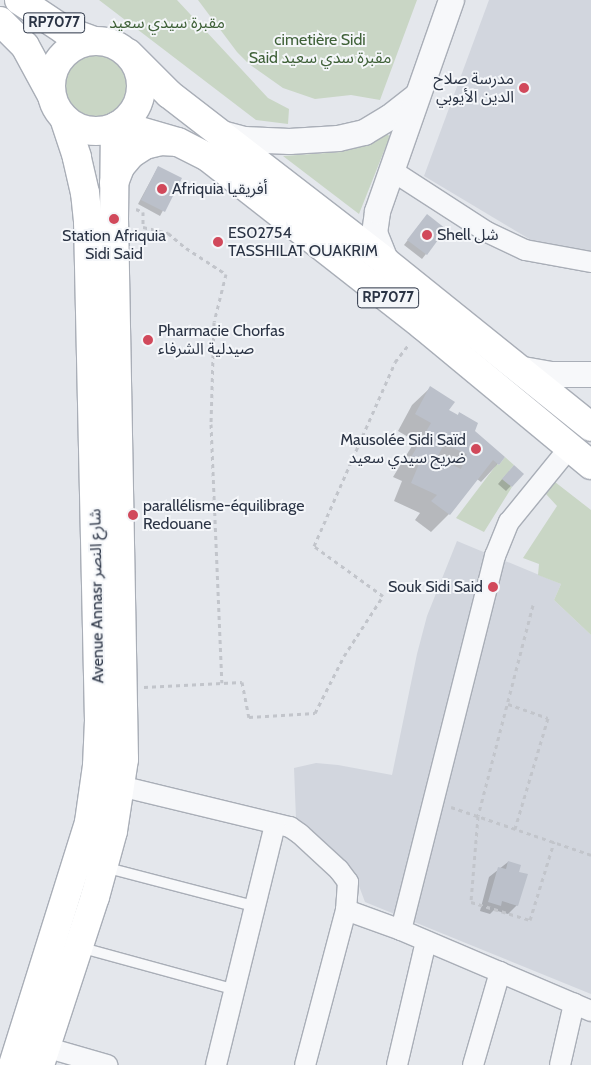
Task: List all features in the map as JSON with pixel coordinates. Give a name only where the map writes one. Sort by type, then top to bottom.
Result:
[{"type":"main road","name":"RP7077","points":[[19,0],[64,30],[91,40],[111,43],[128,53],[169,94],[386,262],[591,427]]},
{"type":"main road","name":"RP7077","points":[[0,20],[25,46],[51,94],[55,107],[64,118],[75,126],[88,131],[102,131],[117,126],[178,142],[208,158],[424,326],[591,466]]},
{"type":"main road","name":"RP7077","points":[[51,94],[51,79],[60,58],[77,44],[91,40]]},
{"type":"main road","points":[[117,126],[130,116],[137,105],[141,91],[136,64],[128,53]]},
{"type":"main road","name":"Avenue Annasr شارع النصر","points":[[13,1065],[89,822],[98,766],[99,721],[88,221],[78,157],[64,118]]},
{"type":"main road","name":"Avenue Annasr شارع النصر","points":[[43,1056],[113,831],[124,759],[114,192],[117,126]]},
{"type":"main road","points":[[114,192],[120,167],[131,154],[145,145],[161,141],[178,142]]},
{"type":"street","points":[[386,262],[374,232],[374,224],[450,0]]},
{"type":"street","points":[[218,132],[244,138],[288,141],[338,138],[364,132],[389,117],[416,96]]},
{"type":"street","points":[[391,170],[487,232],[525,250],[591,262]]},
{"type":"street","points":[[517,368],[552,374],[591,374]]},
{"type":"street","points":[[401,930],[432,800],[495,556],[509,522],[570,447]]},
{"type":"street","points":[[120,786],[290,827],[339,870],[348,882],[346,910],[305,1065]]},
{"type":"street","points":[[220,1064],[233,989],[275,824]]},
{"type":"street","points":[[346,910],[401,930],[583,1007],[560,1065]]},
{"type":"street","points":[[397,1065],[426,941]]},
{"type":"street","points":[[473,1065],[500,972]]},
{"type":"street","points":[[43,1056],[107,1065]]},
{"type":"lane","points":[[103,867],[254,906]]},
{"type":"lane","points":[[78,946],[233,989]]},
{"type":"path","points":[[114,192],[143,212],[143,227],[168,233],[186,248],[226,274],[214,322],[211,424],[222,683]]},
{"type":"path","points":[[122,689],[242,682],[249,717],[315,713],[344,656],[383,596],[314,546],[395,362],[424,326]]},
{"type":"path","points":[[533,605],[478,816],[471,902],[530,920],[554,842]]},
{"type":"path","points":[[508,704],[548,718],[515,829]]},
{"type":"path","points":[[432,800],[591,855]]},
{"type":"shaded area","name":"مدرسة صلاح الدين الأيوبي","points":[[489,0],[591,0],[591,251],[531,240],[424,176]]},
{"type":"shaded area","points":[[457,541],[561,584],[554,600],[591,635],[591,994],[365,902],[356,878],[349,868],[307,825],[296,819],[294,768],[316,763],[392,775],[417,654],[427,616]]},
{"type":"green space","name":"مقبرة سيدي سعيد","points":[[99,0],[177,0],[268,98],[289,109],[288,124],[256,120]]},
{"type":"green space","name":"cimetière Sidi Said مقبرة سدي سعيد","points":[[198,0],[417,0],[380,100],[351,95],[315,99],[283,88],[249,64],[237,52]]},
{"type":"green space","points":[[96,53],[109,56],[119,63],[126,73],[129,86],[126,99],[119,109],[109,116],[96,119],[83,116],[73,109],[66,99],[63,86],[66,73],[73,63],[83,56]]},
{"type":"green space","points":[[385,134],[390,136],[359,214],[283,156],[341,152],[371,142]]},
{"type":"green space","points":[[505,457],[514,465],[502,479],[512,487],[484,532],[456,518],[497,464],[499,465]]},
{"type":"green space","points":[[555,482],[591,510],[591,635],[554,600],[561,584],[538,575],[539,564],[523,558],[557,506],[546,494]]},
{"type":"building","name":"Afriquia أفريقيا","points":[[158,166],[182,178],[165,212],[141,200]]},
{"type":"building","name":"Shell شل","points":[[427,214],[446,229],[427,255],[407,240]]},
{"type":"building","name":"Mausolée Sidi Saïd ضريح سيدي سعيد","points":[[430,386],[455,402],[449,410],[458,415],[459,412],[478,423],[475,431],[505,457],[499,465],[493,460],[450,515],[431,501],[437,495],[411,483],[419,464],[410,459],[431,423],[415,414]],"holes":[[[444,444],[467,454],[461,469],[437,458]]]},
{"type":"building","points":[[514,465],[524,474],[512,487],[502,479]]},
{"type":"building","points":[[508,861],[521,865],[519,872],[528,874],[518,906],[502,901],[501,906],[488,902],[498,867],[506,869]]},
{"type":"place","name":"مدرسة صلاح الدين الأيوبي","points":[[524,88]]},
{"type":"place","name":"Afriquia أفريقيا","points":[[162,189]]},
{"type":"place","name":"Station Afriquia Sidi Said","points":[[114,219]]},
{"type":"place","name":"Shell شل","points":[[427,235]]},
{"type":"place","name":"ES02754 TASSHILAT OUAKRIM","points":[[218,242]]},
{"type":"place","name":"Pharmacie Chorfas صيدلية الشرفاء","points":[[148,340]]},
{"type":"place","name":"Mausolée Sidi Saïd ضريح سيدي سعيد","points":[[476,449]]},
{"type":"place","name":"parallélisme-équilibrage Redouane","points":[[133,515]]},
{"type":"place","name":"Souk Sidi Said","points":[[493,587]]}]
